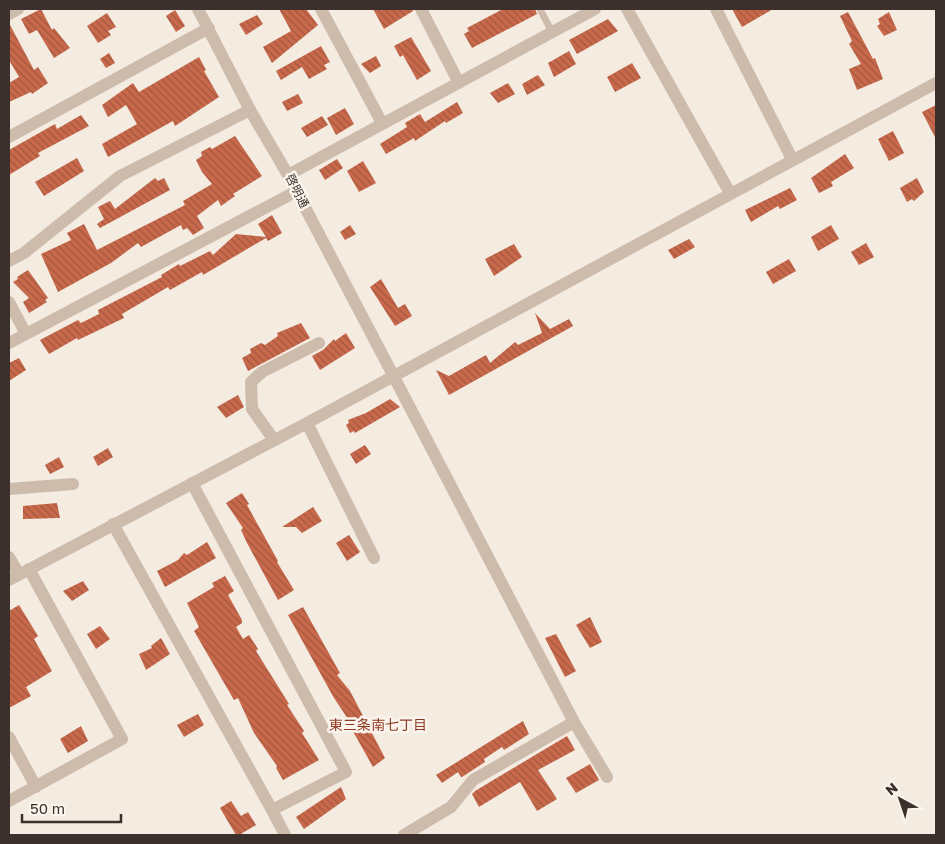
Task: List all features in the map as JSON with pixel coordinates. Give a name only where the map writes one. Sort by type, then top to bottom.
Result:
[{"type":"street","points":[[9,14],[18,9]]},
{"type":"street","name":"啓明通","points":[[198,9],[250,110],[297,191],[574,722],[607,777]]},
{"type":"street","points":[[321,9],[382,123]]},
{"type":"street","points":[[421,9],[459,83]]},
{"type":"street","points":[[288,174],[595,9]]},
{"type":"street","points":[[627,9],[730,193]]},
{"type":"street","points":[[716,9],[792,159]]},
{"type":"street","points":[[9,137],[209,28]]},
{"type":"street","points":[[19,574],[274,440],[936,83]]},
{"type":"street","points":[[9,261],[24,253],[120,176],[250,110]]},
{"type":"street","points":[[9,343],[297,191]]},
{"type":"street","points":[[9,302],[26,334]]},
{"type":"street","points":[[274,440],[252,409],[251,382],[262,372],[319,343]]},
{"type":"street","points":[[306,422],[374,558]]},
{"type":"street","points":[[192,483],[346,772],[272,810]]},
{"type":"street","points":[[9,489],[73,484]]},
{"type":"street","points":[[113,524],[285,835]]},
{"type":"street","points":[[9,557],[122,739],[9,801]]},
{"type":"street","points":[[404,835],[450,807],[473,780],[574,722]]},
{"type":"street","points":[[9,737],[36,786]]},
{"type":"lane","points":[[540,9],[552,32]]},
{"type":"building","points":[[41,9],[52,30],[54,28],[70,48],[54,58],[37,30],[29,34],[21,19]]},
{"type":"building","points":[[279,9],[306,9],[318,25],[272,63],[263,47],[291,31]]},
{"type":"building","points":[[373,9],[413,9],[413,11],[384,29]]},
{"type":"building","points":[[503,9],[535,9],[537,14],[472,48],[464,34],[469,31],[467,28]]},
{"type":"building","points":[[732,9],[773,9],[742,27]]},
{"type":"building","points":[[175,10],[185,26],[176,32],[166,16]]},
{"type":"building","points":[[848,12],[873,59],[875,58],[883,79],[857,90],[849,69],[861,64],[849,44],[852,41],[840,16]]},
{"type":"building","points":[[889,12],[897,30],[884,36],[877,26],[880,24],[878,19]]},
{"type":"building","points":[[107,13],[116,27],[108,31],[111,35],[98,43],[87,26]]},
{"type":"building","points":[[257,15],[263,24],[246,35],[239,24]]},
{"type":"building","points":[[608,19],[618,31],[577,54],[569,40]]},
{"type":"building","points":[[9,23],[34,70],[38,67],[48,83],[32,94],[31,92],[9,102],[9,83],[19,77],[9,60]]},
{"type":"building","points":[[411,37],[431,71],[417,80],[403,55],[400,57],[394,46]]},
{"type":"building","points":[[321,46],[330,62],[324,65],[327,69],[309,79],[302,67],[281,80],[276,71]]},
{"type":"building","points":[[569,51],[576,64],[554,77],[548,63]]},
{"type":"building","points":[[109,53],[115,63],[106,68],[100,59]]},
{"type":"building","points":[[376,56],[381,66],[370,73],[361,64]]},
{"type":"building","points":[[199,57],[206,70],[204,71],[219,97],[175,126],[173,121],[108,157],[102,144],[137,124],[126,105],[108,117],[102,105],[133,83],[139,92]]},
{"type":"building","points":[[632,63],[641,78],[615,92],[607,77]]},
{"type":"building","points":[[538,75],[545,85],[527,95],[522,84]]},
{"type":"building","points":[[508,83],[515,94],[498,103],[490,93]]},
{"type":"building","points":[[298,94],[303,103],[287,111],[282,102]]},
{"type":"building","points":[[457,102],[463,113],[446,123],[445,121],[415,141],[414,138],[386,154],[380,144],[407,127],[405,123],[420,114],[425,122]]},
{"type":"building","points":[[936,105],[936,139],[922,112]]},
{"type":"building","points":[[345,108],[354,124],[336,135],[327,118]]},
{"type":"building","points":[[81,115],[89,126],[38,153],[40,156],[9,175],[9,150],[55,124],[57,129]]},
{"type":"building","points":[[322,116],[328,125],[307,137],[301,128]]},
{"type":"building","points":[[893,131],[904,153],[889,161],[878,139]]},
{"type":"building","points":[[235,136],[262,176],[233,194],[235,196],[221,206],[218,200],[197,216],[204,228],[193,235],[187,228],[183,230],[181,225],[141,247],[138,243],[111,263],[58,292],[41,254],[71,240],[67,233],[84,224],[97,250],[185,205],[183,201],[212,184],[202,172],[196,160],[202,156],[201,152],[210,147],[212,149]]},
{"type":"building","points":[[845,154],[854,168],[831,182],[833,186],[819,193],[811,178]]},
{"type":"building","points":[[77,158],[84,171],[44,196],[35,182]]},
{"type":"building","points":[[337,159],[343,168],[325,180],[319,170]]},
{"type":"building","points":[[363,161],[376,183],[359,192],[347,171]]},
{"type":"building","points":[[155,178],[158,181],[164,178],[170,190],[100,228],[97,224],[104,219],[98,207],[110,201],[115,209]]},
{"type":"building","points":[[917,178],[924,192],[914,201],[912,199],[907,202],[900,188]]},
{"type":"building","points":[[790,188],[797,200],[780,209],[778,206],[751,222],[745,210]]},
{"type":"building","points":[[272,215],[282,233],[268,241],[266,238],[203,275],[202,272],[170,290],[168,287],[122,314],[124,318],[78,340],[77,338],[49,354],[40,340],[78,320],[81,323],[99,314],[98,310],[162,277],[161,275],[179,264],[180,266],[210,251],[213,255],[236,234],[266,237],[258,224]]},
{"type":"building","points":[[350,225],[356,234],[345,240],[340,232]]},
{"type":"building","points":[[831,225],[839,239],[818,251],[811,237]]},
{"type":"building","points":[[689,239],[695,247],[674,259],[668,250]]},
{"type":"building","points":[[866,243],[874,257],[859,265],[851,252]]},
{"type":"building","points":[[514,244],[522,257],[494,276],[485,259]]},
{"type":"building","points":[[789,259],[796,271],[773,284],[766,272]]},
{"type":"building","points":[[28,270],[48,298],[45,300],[47,302],[29,313],[23,302],[29,298],[13,282]]},
{"type":"building","points":[[381,279],[398,308],[405,304],[412,316],[395,326],[370,287]]},
{"type":"building","points":[[535,313],[550,329],[569,319],[573,326],[449,395],[436,370],[449,376],[486,355],[490,363],[515,342],[518,345],[542,333]]},
{"type":"building","points":[[301,323],[310,338],[248,371],[242,358],[251,353],[250,349],[261,343],[265,345],[278,336],[277,333]]},
{"type":"building","points":[[346,333],[355,348],[320,370],[312,356],[323,350],[334,339],[335,341]]},
{"type":"building","points":[[19,358],[26,370],[9,381],[9,363]]},
{"type":"building","points":[[238,395],[244,407],[226,418],[217,407]]},
{"type":"building","points":[[390,399],[400,407],[355,433],[354,431],[350,433],[346,425],[349,423],[348,420],[366,413]]},
{"type":"building","points":[[365,445],[371,454],[356,464],[350,454]]},
{"type":"building","points":[[108,448],[113,457],[98,466],[93,457]]},
{"type":"building","points":[[59,457],[64,467],[50,474],[45,465]]},
{"type":"building","points":[[242,493],[277,562],[294,590],[278,600],[247,543],[241,530],[243,528],[226,503]]},
{"type":"building","points":[[57,503],[60,518],[23,519],[23,506]]},
{"type":"building","points":[[313,507],[322,521],[302,533],[296,527],[282,527]]},
{"type":"building","points":[[349,535],[360,552],[347,561],[336,543]]},
{"type":"building","points":[[207,542],[216,558],[165,587],[157,571],[178,560],[184,553],[187,555]]},
{"type":"building","points":[[225,576],[234,591],[228,595],[242,620],[242,623],[236,627],[243,639],[249,635],[258,649],[256,651],[289,704],[287,705],[304,731],[302,733],[319,760],[283,780],[276,768],[277,766],[254,733],[238,698],[234,700],[194,631],[199,627],[187,603],[214,587],[212,583]]},
{"type":"building","points":[[83,581],[89,590],[72,601],[63,591]]},
{"type":"building","points":[[19,605],[38,636],[34,639],[52,671],[26,687],[31,696],[9,708],[9,611]]},
{"type":"building","points":[[303,607],[340,673],[337,675],[350,691],[385,758],[373,767],[350,726],[352,725],[334,698],[288,615]]},
{"type":"building","points":[[590,617],[602,642],[590,648],[576,625]]},
{"type":"building","points":[[100,626],[110,639],[96,649],[87,634]]},
{"type":"building","points":[[556,634],[576,671],[565,677],[545,638]]},
{"type":"building","points":[[161,638],[170,654],[146,670],[139,654],[152,648],[151,646]]},
{"type":"building","points":[[198,714],[204,725],[184,737],[177,725]]},
{"type":"building","points":[[523,721],[529,734],[504,750],[502,747],[484,759],[485,762],[462,777],[458,772],[442,783],[436,775]]},
{"type":"building","points":[[81,726],[88,741],[68,753],[60,739]]},
{"type":"building","points":[[567,736],[575,750],[538,770],[557,799],[537,811],[520,782],[479,807],[472,794],[475,791]]},
{"type":"building","points":[[590,764],[599,780],[576,793],[566,778]]},
{"type":"building","points":[[341,787],[346,799],[304,829],[296,817]]},
{"type":"building","points":[[231,801],[241,816],[248,812],[256,825],[239,835],[236,835],[220,808]]},
{"type":"district","name":"東三条南七丁目","points":[[378,725]]}]
